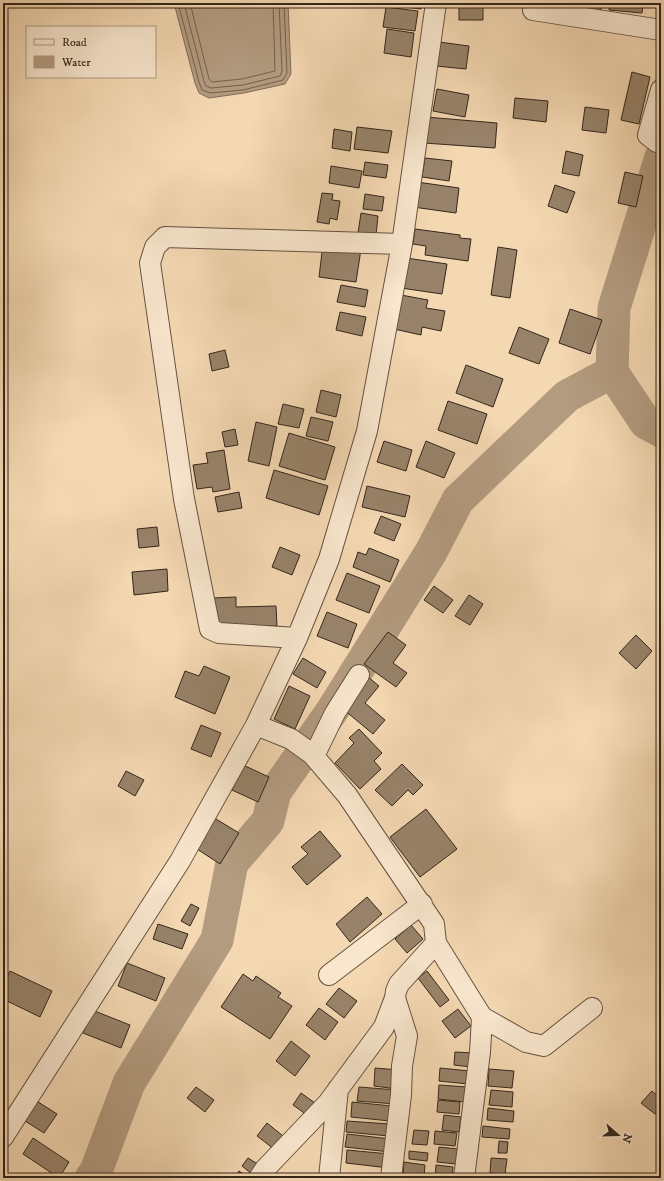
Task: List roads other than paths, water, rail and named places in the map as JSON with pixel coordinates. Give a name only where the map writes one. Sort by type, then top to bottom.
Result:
[{"type":"street","points":[[3,1137],[180,861],[256,725],[297,638],[329,559],[367,431],[402,244],[436,3]]},
{"type":"street","points":[[533,10],[661,30]]},
{"type":"street","points":[[659,142],[648,135],[661,90]]},
{"type":"street","points":[[297,638],[220,633],[210,629],[184,499],[150,263],[155,247],[165,237],[402,244]]},
{"type":"street","points":[[313,755],[335,713],[360,675]]},
{"type":"street","points":[[256,725],[291,739],[313,755],[347,795],[422,904],[434,924],[436,943],[482,1017],[526,1042],[544,1046],[592,1008]]},
{"type":"street","points":[[329,975],[422,904]]},
{"type":"street","points":[[259,1178],[328,1103],[384,1027],[399,984],[436,943]]},
{"type":"street","points":[[391,1178],[401,1094],[402,1066],[407,1036],[395,998]]},
{"type":"street","points":[[464,1178],[480,1052],[482,1017]]},
{"type":"street","points":[[328,1178],[338,1089]]},
{"type":"water","points":[[174,3],[288,3],[291,74],[285,84],[244,93],[209,98],[199,93]]},
{"type":"waterway","points":[[661,157],[614,308],[612,372],[646,423],[661,431]]},
{"type":"waterway","points":[[91,1178],[96,1171],[129,1083],[217,940],[232,863],[268,821],[275,792],[332,711],[431,552],[458,500],[567,396],[612,372]]}]
